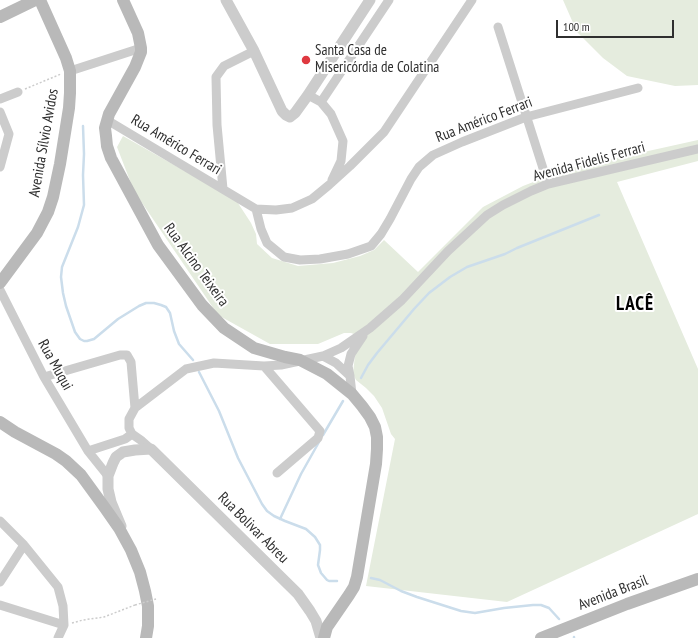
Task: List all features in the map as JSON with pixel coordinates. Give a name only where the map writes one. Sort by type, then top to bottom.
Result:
[{"type":"main road","points":[[0,17],[35,0]]},
{"type":"main road","name":"Avenida Sílvio Avidos","points":[[0,283],[38,233],[48,212],[53,198],[69,108],[70,71],[66,58],[40,0]]},
{"type":"main road","points":[[123,0],[138,33],[141,48]]},
{"type":"main road","name":"Rua Alcino Teixeira","points":[[141,48],[139,59],[112,108],[105,128],[107,146],[111,158],[158,245],[202,305],[224,328],[254,348],[300,360],[327,374],[352,394],[370,417],[375,427],[377,437],[376,464],[357,578],[354,587],[327,627],[323,638]]},
{"type":"main road","points":[[0,422],[15,432],[56,454],[74,468],[81,475],[119,528],[131,550],[140,572],[145,591],[149,615],[146,638]]},
{"type":"main road","name":"Avenida Brasil","points":[[541,638],[627,604],[698,579]]},
{"type":"street","points":[[226,0],[254,51],[282,111],[290,117],[295,113],[308,95],[370,0]]},
{"type":"street","points":[[321,102],[389,0]]},
{"type":"street","points":[[256,209],[276,210],[292,208],[312,199],[350,166],[384,132],[472,0]]},
{"type":"street","points":[[498,27],[548,184]]},
{"type":"street","points":[[70,71],[141,48]]},
{"type":"street","points":[[223,190],[216,77],[224,66],[254,51]]},
{"type":"street","name":"Rua Américo Ferrari","points":[[107,120],[256,209],[261,229],[267,243],[284,258],[300,260],[320,259],[348,254],[371,246],[381,234],[419,167],[433,155],[526,116],[638,88]]},
{"type":"street","points":[[0,99],[18,92]]},
{"type":"street","points":[[308,95],[321,102],[332,114],[343,141],[342,161],[329,185]]},
{"type":"street","points":[[0,112],[9,134],[0,167]]},
{"type":"street","name":"Avenida Fidelis Ferrari","points":[[135,408],[186,369],[214,363],[264,366],[281,365],[322,356],[342,348],[370,328],[402,300],[448,251],[487,215],[503,205],[548,184],[698,149]]},
{"type":"street","name":"Rua Muqui","points":[[0,290],[44,377],[88,450],[108,476]]},
{"type":"street","name":"Avenida Fidelis Ferrari","points":[[352,394],[348,366],[351,354],[359,341],[370,328]]},
{"type":"street","points":[[44,377],[120,355],[127,355],[131,362],[135,408],[129,419],[129,437],[123,452]]},
{"type":"street","points":[[322,356],[336,363],[350,376]]},
{"type":"street","points":[[264,366],[320,431],[318,438],[277,473]]},
{"type":"street","points":[[88,450],[129,437],[142,441],[151,449]]},
{"type":"street","points":[[131,550],[111,502],[108,489],[108,476],[116,457],[123,452],[151,449]]},
{"type":"street","name":"Rua Bolivar Abreu","points":[[151,449],[298,594],[313,616],[323,638]]},
{"type":"street","points":[[0,521],[24,545],[58,587],[63,606],[64,625],[58,638]]},
{"type":"street","points":[[0,582],[24,545]]},
{"type":"street","points":[[0,605],[64,625]]},
{"type":"path","points":[[18,92],[70,71]]},
{"type":"path","points":[[64,625],[104,617],[156,599]]},
{"type":"shaded area","points":[[563,0],[698,0],[698,85],[675,86],[627,76],[603,58],[577,32]]},
{"type":"shaded area","points":[[123,136],[236,200],[251,223],[256,234],[257,244],[272,258],[298,266],[333,263],[360,256],[374,250],[384,240],[418,272],[483,207],[523,186],[567,169],[698,140],[698,161],[617,182],[698,369],[698,514],[507,602],[366,586],[395,439],[391,434],[382,408],[374,396],[356,380],[353,374],[357,335],[344,333],[318,344],[270,344],[218,315],[134,191],[117,147]]},
{"type":"waterway","points":[[83,126],[84,205],[78,227],[62,267],[61,277],[66,306],[75,332],[80,339],[84,341],[94,339],[118,319],[139,306],[146,303],[154,303],[166,307],[170,313],[179,344],[193,360]]},
{"type":"waterway","points":[[361,378],[377,353],[414,309],[429,293],[450,277],[467,267],[505,254],[599,215]]},
{"type":"waterway","points":[[199,372],[219,411],[238,458],[262,504],[267,511],[274,516],[306,529],[315,537],[320,545],[318,565],[321,573],[327,580],[337,581]]},
{"type":"waterway","points":[[323,435],[343,401]]},
{"type":"waterway","points":[[280,519],[301,474],[319,442]]},
{"type":"waterway","points":[[371,578],[380,580],[401,591],[417,597],[461,611],[475,613],[504,608],[541,605],[549,608],[559,619]]},
{"type":"place","name":"Santa Casa de Misericórdia de Colatina","points":[[306,60]]},
{"type":"district","name":"LACÊ","points":[[635,305]]}]
